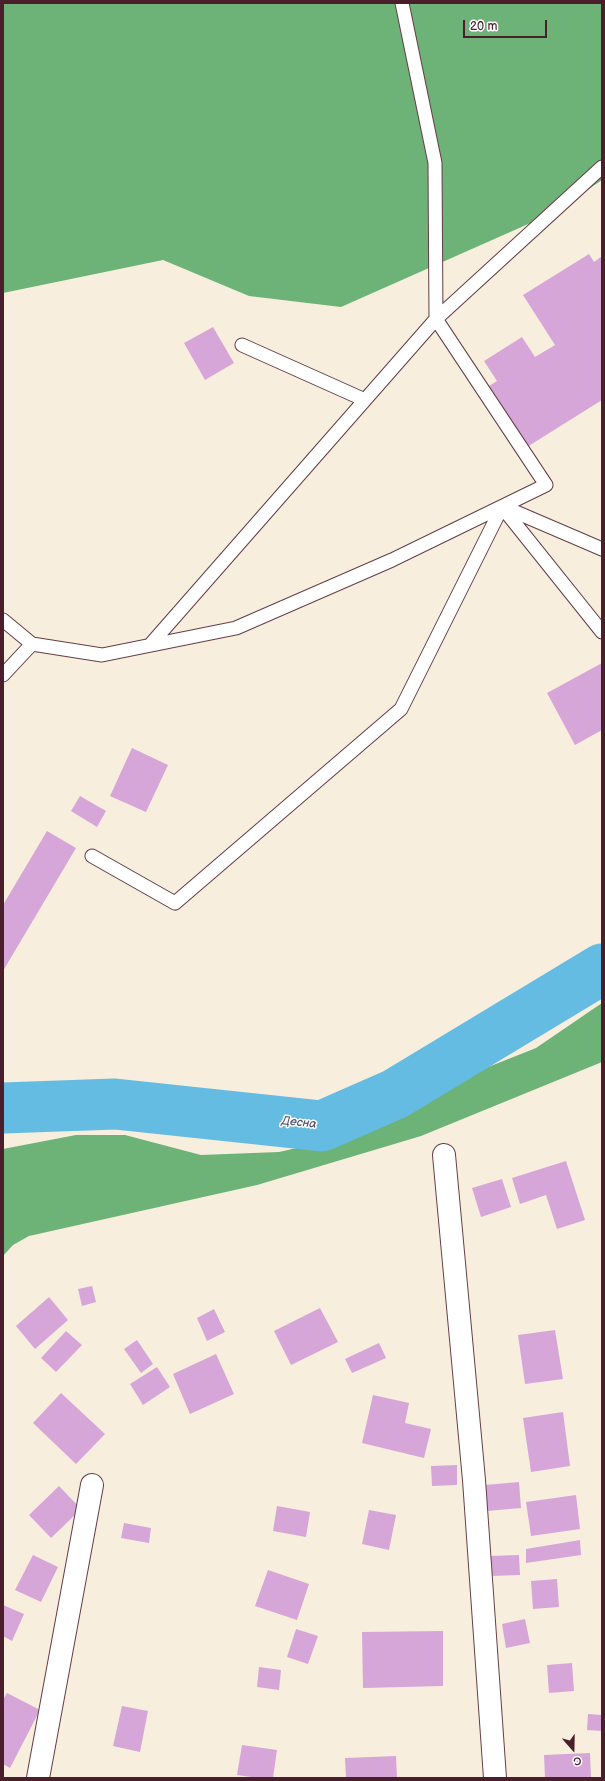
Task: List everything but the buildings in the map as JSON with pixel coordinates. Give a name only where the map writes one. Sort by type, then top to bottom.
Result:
[{"type":"street","points":[[444,1155],[474,1480],[495,1778]]},
{"type":"street","points":[[38,1778],[92,1485]]},
{"type":"lane","points":[[3,620],[32,644],[102,655],[236,628],[392,560],[546,485],[436,320],[436,162],[402,3]]},
{"type":"lane","points":[[150,645],[436,320],[602,167]]},
{"type":"lane","points":[[242,345],[365,400]]},
{"type":"lane","points":[[502,507],[602,549]]},
{"type":"lane","points":[[502,507],[602,632]]},
{"type":"lane","points":[[92,856],[175,903],[187,893],[401,710],[502,507]]},
{"type":"lane","points":[[3,675],[32,644]]},
{"type":"green space","points":[[3,3],[602,3],[602,180],[553,213],[341,307],[249,296],[163,260],[3,293]]},
{"type":"green space","points":[[602,1003],[602,1062],[421,1136],[257,1185],[29,1236],[13,1245],[3,1256],[3,1149],[76,1135],[125,1135],[201,1155],[279,1152],[328,1141],[351,1133],[443,1085],[536,1048]]},
{"type":"waterway","name":"Десна","points":[[3,1108],[115,1104],[322,1126],[395,1094],[602,969]]}]
